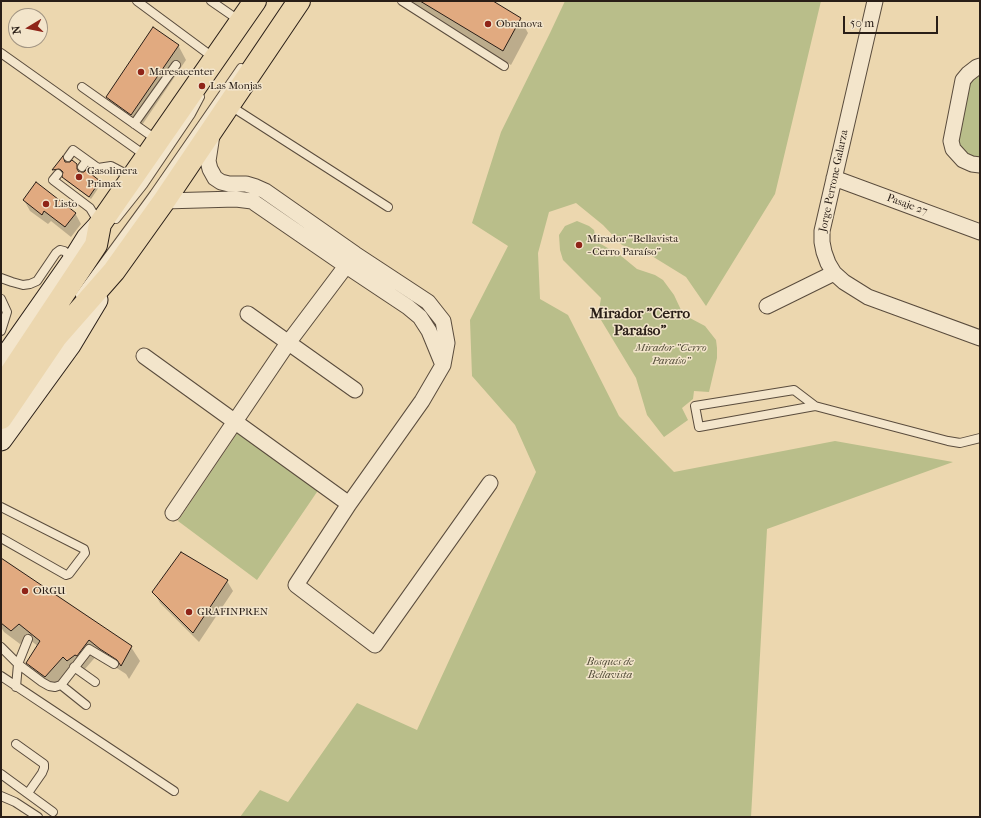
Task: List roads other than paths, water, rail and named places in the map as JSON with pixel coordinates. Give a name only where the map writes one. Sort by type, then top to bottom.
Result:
[{"type":"main road","points":[[1,388],[103,232],[132,176],[255,1]]},
{"type":"main road","points":[[1,418],[56,337],[114,271],[164,201],[299,1]]},
{"type":"street","name":"Jorge Perrone Galarza","points":[[875,1],[822,231],[822,242],[828,263],[834,272],[844,282],[868,297],[980,338]]},
{"type":"street","points":[[980,66],[968,74],[963,80],[951,141],[954,149],[963,160],[972,164],[980,165]]},
{"type":"street","points":[[213,128],[208,161],[215,178],[221,182],[229,184],[246,184],[265,191],[355,254],[428,302],[443,321],[447,343],[443,366],[422,401],[349,504],[296,585],[375,645],[490,483]]},
{"type":"street","name":"Pasaje 27","points":[[834,178],[980,232]]},
{"type":"street","points":[[164,201],[236,199],[252,201],[408,307],[420,317],[429,331],[443,366]]},
{"type":"street","points":[[2,361],[74,259],[86,238],[103,232]]},
{"type":"street","points":[[173,513],[288,343],[345,265],[355,254]]},
{"type":"street","points":[[1,440],[70,345],[114,271]]},
{"type":"street","points":[[767,306],[834,272]]},
{"type":"street","points":[[248,314],[355,390]]},
{"type":"street","points":[[144,356],[349,504]]},
{"type":"lane","points":[[137,1],[215,58]]},
{"type":"lane","points":[[211,1],[241,22]]},
{"type":"lane","points":[[402,1],[504,66]]},
{"type":"lane","points":[[1,53],[152,149]]},
{"type":"lane","points":[[56,337],[74,304],[154,194],[247,59]]},
{"type":"lane","points":[[134,124],[176,65]]},
{"type":"lane","points":[[58,174],[53,180],[68,186],[90,208],[103,232],[156,166],[191,114],[206,86]]},
{"type":"lane","points":[[82,87],[134,124],[152,149]]},
{"type":"lane","points":[[228,105],[388,207]]},
{"type":"lane","points":[[68,157],[73,150],[98,168],[112,166],[132,176]]},
{"type":"lane","points":[[82,167],[87,160]]},
{"type":"lane","points":[[1,278],[23,285],[30,284],[37,281],[56,253],[60,250],[64,251],[74,259]]},
{"type":"lane","points":[[1,298],[7,312],[1,332]]},
{"type":"lane","points":[[815,406],[699,427],[695,406],[794,390],[815,406],[948,441],[960,443],[980,438]]},
{"type":"lane","points":[[1,506],[84,549],[85,554],[69,574],[65,575],[1,538]]},
{"type":"lane","points":[[16,687],[18,664],[28,640]]},
{"type":"lane","points":[[1,647],[18,664],[49,686],[55,687],[60,685],[89,649],[114,664]]},
{"type":"lane","points":[[74,667],[95,682]]},
{"type":"lane","points":[[1,676],[174,791]]},
{"type":"lane","points":[[60,685],[86,705]]},
{"type":"lane","points":[[16,744],[44,764],[42,773],[28,794]]},
{"type":"lane","points":[[1,774],[53,812]]},
{"type":"lane","points":[[1,796],[15,802],[38,817]]},
{"type":"place","name":"Obranova","points":[[488,24]]},
{"type":"place","name":"Maresacenter","points":[[141,72]]},
{"type":"place","name":"Las Monjas","points":[[202,86]]},
{"type":"place","name":"Gasolinera Primax","points":[[79,177]]},
{"type":"place","name":"Listo","points":[[46,204]]},
{"type":"place","name":"Mirador \"Bellavista - Cerro Paraíso\"","points":[[579,245]]},
{"type":"place","name":"ORGU","points":[[25,591]]},
{"type":"place","name":"GRAFINPREN","points":[[189,612]]},
{"type":"district","name":"Mirador \"Cerro Paraíso\"","points":[[640,322]]},
{"type":"park label","name":"Bosques de Bellavista","points":[[610,668]]}]
